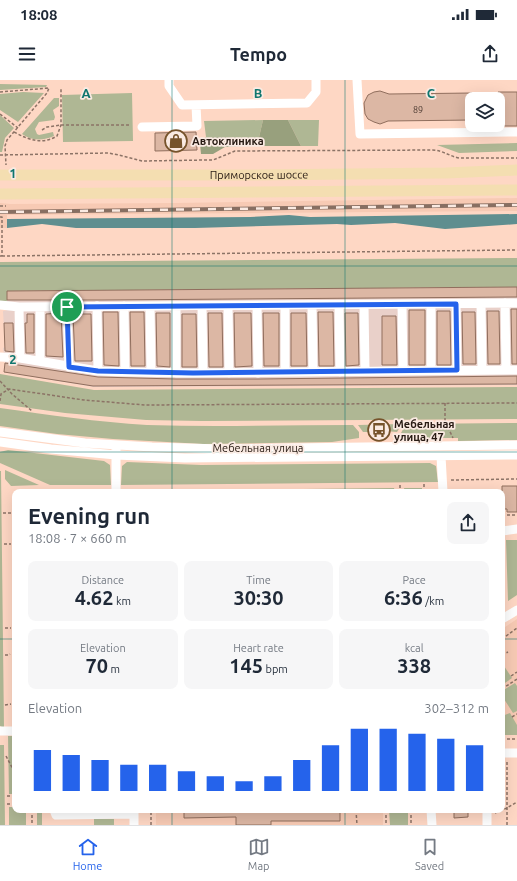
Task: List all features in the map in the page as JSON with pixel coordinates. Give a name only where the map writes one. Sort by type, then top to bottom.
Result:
[{"type":"main road","name":"Приморское шоссе","points":[[3,171],[422,174],[517,170]]},
{"type":"main road","name":"Приморское шоссе","points":[[0,194],[517,190]]},
{"type":"street","points":[[168,80],[169,86],[182,105],[307,103],[316,92],[316,80]]},
{"type":"street","points":[[357,80],[360,134],[517,132]]},
{"type":"street","points":[[142,127],[197,126],[196,105]]},
{"type":"street","points":[[402,304],[403,371]]},
{"type":"street","points":[[431,304],[431,371]]},
{"type":"street","points":[[456,304],[457,370]]},
{"type":"street","points":[[481,304],[482,370]]},
{"type":"street","points":[[506,304],[506,370]]},
{"type":"street","points":[[0,305],[19,307],[67,307],[517,304]]},
{"type":"street","points":[[257,305],[258,373]]},
{"type":"street","points":[[285,305],[285,372]]},
{"type":"street","points":[[312,305],[313,372]]},
{"type":"street","points":[[340,305],[340,372]]},
{"type":"street","points":[[364,305],[365,371]]},
{"type":"street","points":[[97,306],[98,371]]},
{"type":"street","points":[[124,306],[125,372]]},
{"type":"street","points":[[150,306],[151,372]]},
{"type":"street","points":[[176,306],[176,373]]},
{"type":"street","points":[[202,306],[203,373]]},
{"type":"street","points":[[228,306],[229,373]]},
{"type":"street","points":[[19,307],[20,358]]},
{"type":"street","points":[[40,307],[40,361]]},
{"type":"street","points":[[67,307],[69,367]]},
{"type":"street","points":[[0,357],[20,358],[98,371],[125,372],[258,373],[517,370]]},
{"type":"street","name":"Мебельная улица","points":[[0,432],[116,446],[222,449],[517,445]]},
{"type":"street","name":"Мебельная улица","points":[[0,442],[51,449],[116,455],[222,459],[517,455]]},
{"type":"street","points":[[116,446],[116,489]]},
{"type":"street","points":[[441,456],[442,489]]},
{"type":"street","points":[[505,531],[517,529]]},
{"type":"street","points":[[505,617],[517,610]]},
{"type":"street","points":[[0,731],[12,731]]},
{"type":"street","points":[[505,753],[517,753]]},
{"type":"street","points":[[55,813],[56,815],[108,813]]},
{"type":"street","points":[[134,813],[134,825]]},
{"type":"street","points":[[431,813],[432,825]]},
{"type":"street","points":[[487,813],[488,825]]},
{"type":"path","points":[[0,92],[49,88],[47,93],[6,142],[6,155],[3,171]]},
{"type":"path","points":[[14,132],[26,139],[36,142],[46,141],[57,136],[61,126],[61,88]]},
{"type":"path","points":[[0,114],[18,128]]},
{"type":"path","points":[[42,130],[46,127],[61,126],[129,125]]},
{"type":"path","points":[[0,155],[108,153],[142,161],[207,160],[216,159],[235,151],[440,150],[451,156],[459,158],[517,158]]},
{"type":"path","points":[[0,206],[6,206]]},
{"type":"path","points":[[0,217],[2,217],[1,256],[517,250]]},
{"type":"path","points":[[0,382],[32,411]]},
{"type":"path","points":[[0,401],[1,394],[9,389],[84,400],[145,405],[517,403]]},
{"type":"path","points":[[445,403],[445,421],[454,439]]},
{"type":"path","points":[[442,482],[448,480],[517,479]]},
{"type":"path","points":[[424,484],[424,489]]},
{"type":"path","points":[[3,513],[12,512]]},
{"type":"path","points":[[505,515],[517,515]]},
{"type":"path","points":[[4,544],[11,544]]},
{"type":"path","points":[[5,628],[11,628]]},
{"type":"path","points":[[505,637],[517,628]]},
{"type":"path","points":[[5,656],[10,654]]},
{"type":"path","points":[[511,676],[517,672]]},
{"type":"path","points":[[505,687],[517,679]]},
{"type":"path","points":[[5,705],[11,704]]},
{"type":"path","points":[[512,718],[517,714]]},
{"type":"path","points":[[505,738],[517,739]]},
{"type":"path","points":[[505,753],[507,825]]},
{"type":"path","points":[[6,756],[12,767]]},
{"type":"path","points":[[7,796],[12,796]]},
{"type":"path","points":[[507,808],[517,802]]},
{"type":"path","points":[[7,804],[12,804]]},
{"type":"path","points":[[32,813],[32,825]]},
{"type":"path","points":[[151,813],[151,825]]},
{"type":"path","points":[[356,813],[357,825]]},
{"type":"path","points":[[386,813],[386,825]]},
{"type":"path","points":[[411,813],[411,825]]},
{"type":"shaded area","points":[[517,198],[517,211],[7,215],[7,228],[0,228],[0,203],[175,203]]},
{"type":"shaded area","points":[[517,287],[517,385],[94,387],[4,372],[5,363],[3,348],[5,347],[3,311],[7,310],[7,291]]},
{"type":"shaded area","points":[[517,619],[517,735],[505,735],[505,627]]},
{"type":"shaded area","points":[[156,813],[383,813],[383,825],[156,825]]},
{"type":"green space","points":[[0,84],[47,85],[46,87],[0,90]]},
{"type":"green space","points":[[23,92],[44,93],[18,122],[0,110],[0,94]]},
{"type":"green space","points":[[132,93],[133,141],[63,142],[62,95]]},
{"type":"green space","points":[[54,98],[59,98],[59,106],[53,110],[55,117],[54,120],[39,122],[35,129],[39,135],[53,132],[54,136],[38,140],[22,134]]},
{"type":"green space","points":[[0,115],[14,128],[5,138],[2,152],[0,152]]},
{"type":"green space","points":[[263,120],[257,146],[242,146],[232,137],[206,137],[204,121]]},
{"type":"green space","points":[[263,120],[288,120],[301,146],[257,146]]},
{"type":"green space","points":[[288,120],[319,120],[318,146],[301,146]]},
{"type":"green space","points":[[206,137],[232,137],[242,146],[225,147],[213,154],[201,154],[200,144]]},
{"type":"green space","points":[[517,143],[517,151],[459,153],[437,145]]},
{"type":"green space","points":[[517,258],[517,287],[7,291],[7,301],[0,301],[0,262]]},
{"type":"green space","points":[[0,374],[94,390],[517,387],[517,419],[202,421],[146,420],[65,413],[0,404]]},
{"type":"green space","points":[[0,408],[55,416],[147,425],[353,425],[359,432],[359,438],[332,442],[203,444],[113,439],[57,434],[0,426]]},
{"type":"green space","points":[[517,423],[517,440],[458,441],[458,438],[428,438],[401,433],[406,424]]},
{"type":"green space","points":[[402,424],[397,432],[385,431],[385,428],[374,429],[374,432],[363,432],[358,425]]},
{"type":"green space","points":[[8,450],[104,461],[110,465],[111,485],[50,485],[0,463],[0,452]]},
{"type":"green space","points":[[127,462],[201,465],[430,463],[436,466],[438,482],[121,485],[122,466]]},
{"type":"green space","points":[[5,470],[39,485],[11,486],[5,479]]},
{"type":"green space","points":[[1,471],[4,728],[0,726]]},
{"type":"green space","points":[[394,488],[394,489],[303,489]]},
{"type":"green space","points":[[404,488],[422,488],[422,489]]},
{"type":"green space","points":[[506,540],[517,540],[517,595],[508,601]]},
{"type":"green space","points":[[505,668],[512,678],[505,683]]},
{"type":"green space","points":[[515,683],[517,686],[517,711],[513,713],[505,701],[505,689]]},
{"type":"green space","points":[[510,713],[517,725],[517,735],[505,735],[505,715]]},
{"type":"green space","points":[[8,736],[12,736],[12,794],[9,794]]},
{"type":"green space","points":[[0,745],[4,745],[5,825],[0,825]]},
{"type":"green space","points":[[9,807],[12,807],[12,813],[26,813],[26,825],[9,825]]},
{"type":"green space","points":[[37,813],[42,813],[42,825],[37,825]]},
{"type":"green space","points":[[389,813],[408,813],[408,825],[390,825]]},
{"type":"green space","points":[[94,819],[114,819],[114,825],[94,825]]},
{"type":"water","points":[[517,214],[517,224],[445,229],[395,223],[195,228],[76,228],[42,224],[7,228],[7,219],[250,217],[289,215],[310,217]]},
{"type":"building","points":[[380,91],[389,94],[465,93],[465,120],[388,121],[380,124],[368,119],[365,114],[364,103],[368,95]]},
{"type":"building","points":[[505,92],[517,92],[517,126],[505,126]]},
{"type":"building","name":"Автоклиника","points":[[196,132],[197,150],[155,151],[155,133]]},
{"type":"building","points":[[517,287],[517,297],[7,300],[7,291]]},
{"type":"building","points":[[511,309],[517,309],[517,364],[512,364]]},
{"type":"building","points":[[409,310],[425,310],[425,365],[409,365]]},
{"type":"building","points":[[437,311],[450,311],[451,365],[437,365]]},
{"type":"building","points":[[487,311],[499,311],[500,364],[488,364]]},
{"type":"building","points":[[103,312],[118,312],[119,366],[104,365]]},
{"type":"building","points":[[130,312],[144,312],[145,366],[131,366]]},
{"type":"building","points":[[318,312],[333,312],[334,366],[319,366]]},
{"type":"building","points":[[462,312],[475,312],[476,364],[463,364]]},
{"type":"building","points":[[61,313],[63,357],[46,356],[46,314]]},
{"type":"building","points":[[156,313],[170,313],[170,367],[157,366]]},
{"type":"building","points":[[208,313],[222,313],[223,367],[209,367]]},
{"type":"building","points":[[234,313],[251,313],[252,366],[235,367]]},
{"type":"building","points":[[263,313],[279,313],[279,366],[264,366]]},
{"type":"building","points":[[291,313],[306,313],[307,366],[291,366]]},
{"type":"building","points":[[345,313],[358,313],[359,365],[346,366]]},
{"type":"building","points":[[27,314],[34,314],[34,353],[26,353],[25,323],[27,323]]},
{"type":"building","points":[[73,314],[91,314],[92,361],[75,361]]},
{"type":"building","points":[[182,314],[196,314],[197,367],[182,367]]},
{"type":"building","points":[[382,316],[396,316],[397,365],[382,365]]},
{"type":"building","points":[[4,323],[13,323],[14,352],[5,351]]},
{"type":"building","points":[[5,363],[98,377],[258,379],[517,376],[517,384],[93,386],[4,372]]},
{"type":"building","points":[[502,486],[517,486],[517,512],[507,512],[507,509],[505,509],[505,489],[502,489]]},
{"type":"building","points":[[184,813],[340,813],[340,821],[271,821],[271,825],[236,825],[236,817],[184,818]]},
{"type":"building","points":[[454,813],[468,813],[468,817],[454,818]]},
{"type":"railway","points":[[0,212],[517,205]]},
{"type":"place","name":"Автоклиника","points":[[176,141]]},
{"type":"place","name":"Мебельная улица, 47","points":[[379,430]]},
{"type":"route","points":[[456,304],[457,370],[193,373],[98,371],[69,367],[67,307],[456,304]]}]
